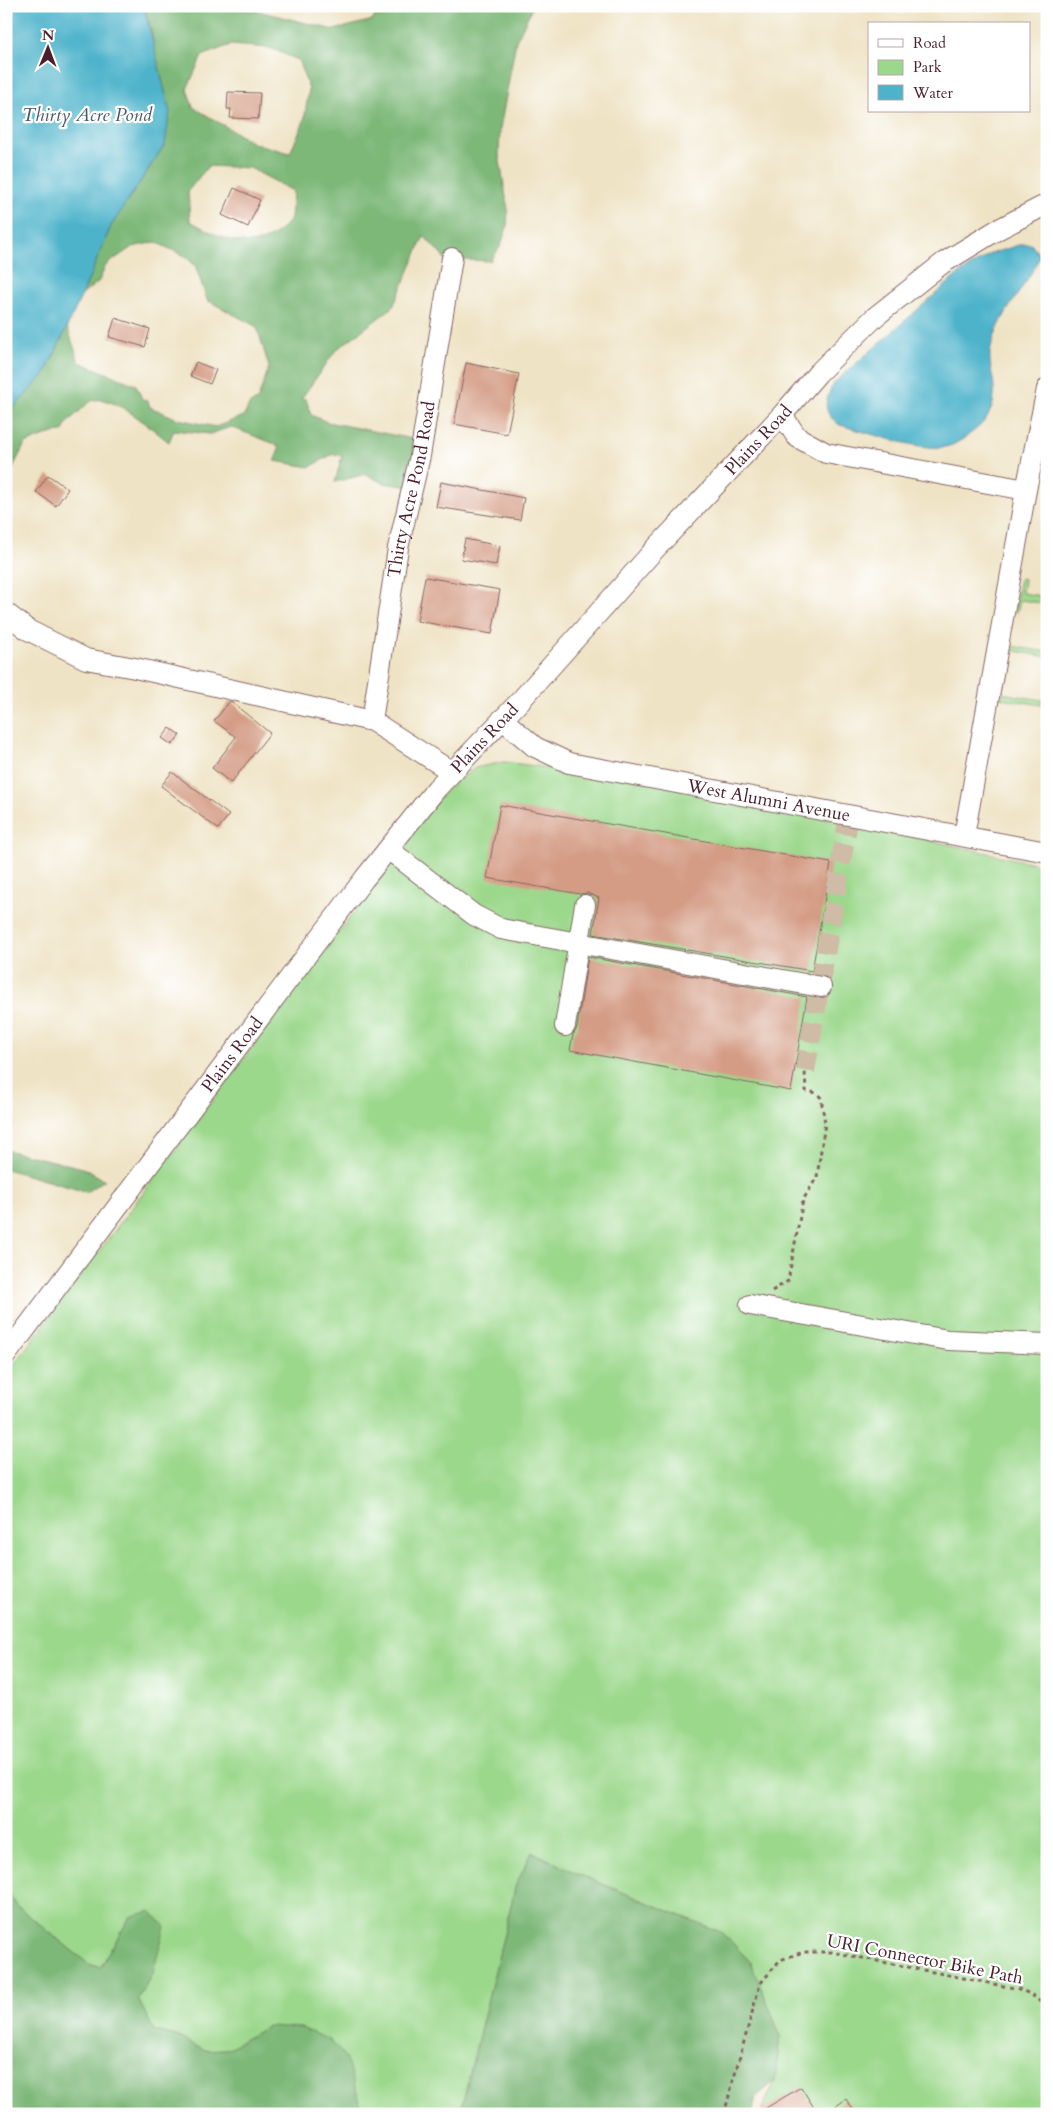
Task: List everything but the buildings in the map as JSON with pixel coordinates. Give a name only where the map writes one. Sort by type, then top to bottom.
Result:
[{"type":"street","name":"Plains Road","points":[[6,1355],[388,849],[452,772],[818,373],[875,317],[943,262],[996,230],[1047,204]]},
{"type":"street","name":"Thirty Acre Pond Road","points":[[372,721],[398,548],[420,456],[452,258]]},
{"type":"street","points":[[964,836],[1026,490],[1047,389]]},
{"type":"street","points":[[782,414],[797,437],[826,453],[1026,490]]},
{"type":"street","points":[[6,613],[28,630],[86,659],[136,668],[372,721],[452,772]]},
{"type":"street","name":"West Alumni Avenue","points":[[502,719],[535,747],[569,763],[1047,852]]},
{"type":"street","points":[[388,849],[474,915],[501,929],[820,987]]},
{"type":"street","points":[[565,1026],[585,905]]},
{"type":"street","points":[[750,1305],[948,1340],[1047,1344]]},
{"type":"path","points":[[750,1305],[788,1281],[804,1200],[817,1177],[825,1123],[821,1098],[817,1093],[806,1091],[805,1071]]},
{"type":"path","name":"URI Connector Bike Path","points":[[724,2114],[760,1984],[780,1960],[803,1952],[832,1952],[1019,1989],[1032,1995],[1047,2007]]},
{"type":"green space","points":[[144,6],[204,6],[258,11],[334,30],[373,20],[379,6],[533,6],[516,41],[500,129],[499,155],[508,210],[507,227],[500,247],[490,261],[445,259],[424,236],[393,307],[336,350],[301,399],[306,399],[311,415],[327,422],[418,440],[410,487],[383,483],[366,474],[335,482],[342,456],[333,454],[310,467],[275,461],[279,448],[275,444],[231,427],[210,434],[174,430],[169,442],[134,415],[104,400],[95,400],[89,403],[72,418],[63,432],[53,433],[25,444],[6,481],[6,416],[45,374],[67,327],[79,362],[136,385],[142,399],[148,401],[150,407],[178,419],[216,427],[244,416],[249,405],[258,399],[269,367],[257,327],[207,300],[195,265],[183,255],[155,242],[132,247],[106,265],[99,281],[82,295],[111,226],[165,144],[152,34]],"holes":[[[230,45],[270,48],[298,60],[309,89],[304,121],[290,153],[253,143],[193,107],[187,89],[202,56]],[[208,166],[250,168],[293,191],[291,219],[274,235],[253,242],[231,240],[210,232],[190,221],[188,191]]]},
{"type":"green space","points":[[1020,578],[1024,579],[1022,593],[1047,597],[1047,604],[1020,600],[1017,612],[1014,611]]},
{"type":"green space","points":[[1011,646],[1047,652],[1047,657],[1010,650]]},
{"type":"green space","points":[[1002,693],[1047,701],[1047,706],[1001,698]]},
{"type":"green space","points":[[504,762],[672,784],[1047,866],[1047,2114],[760,2114],[775,2081],[780,2035],[752,1964],[723,1933],[580,1875],[533,1852],[516,1885],[460,2114],[361,2114],[359,2098],[269,2026],[227,2049],[204,2050],[176,2036],[154,2031],[138,1999],[153,1972],[130,1917],[100,1968],[87,1963],[17,1906],[6,1890],[6,1375],[445,791],[475,768]]},
{"type":"green space","points":[[6,1150],[83,1168],[105,1180],[86,1192],[6,1169]]},
{"type":"green space","points":[[532,1852],[580,1875],[723,1933],[752,1964],[780,2035],[775,2081],[756,2097],[752,2114],[460,2114],[516,1885]]},
{"type":"green space","points":[[6,1890],[17,1906],[87,1963],[100,1968],[130,1917],[151,1911],[165,1927],[153,1972],[138,1999],[154,2031],[176,2036],[204,2050],[227,2049],[269,2026],[301,2028],[330,2040],[345,2057],[359,2098],[361,2114],[6,2114]]},
{"type":"water","name":"Thirty Acre Pond","points":[[6,6],[144,6],[170,112],[165,144],[111,226],[82,295],[45,374],[6,416]]},
{"type":"water","points":[[1022,244],[1031,244],[1040,256],[995,334],[990,354],[994,388],[993,403],[984,422],[953,444],[945,447],[934,447],[893,440],[840,425],[834,420],[826,405],[828,394],[835,382],[956,276],[990,254]]},
{"type":"tunnel","points":[[805,1071],[849,815]]}]
